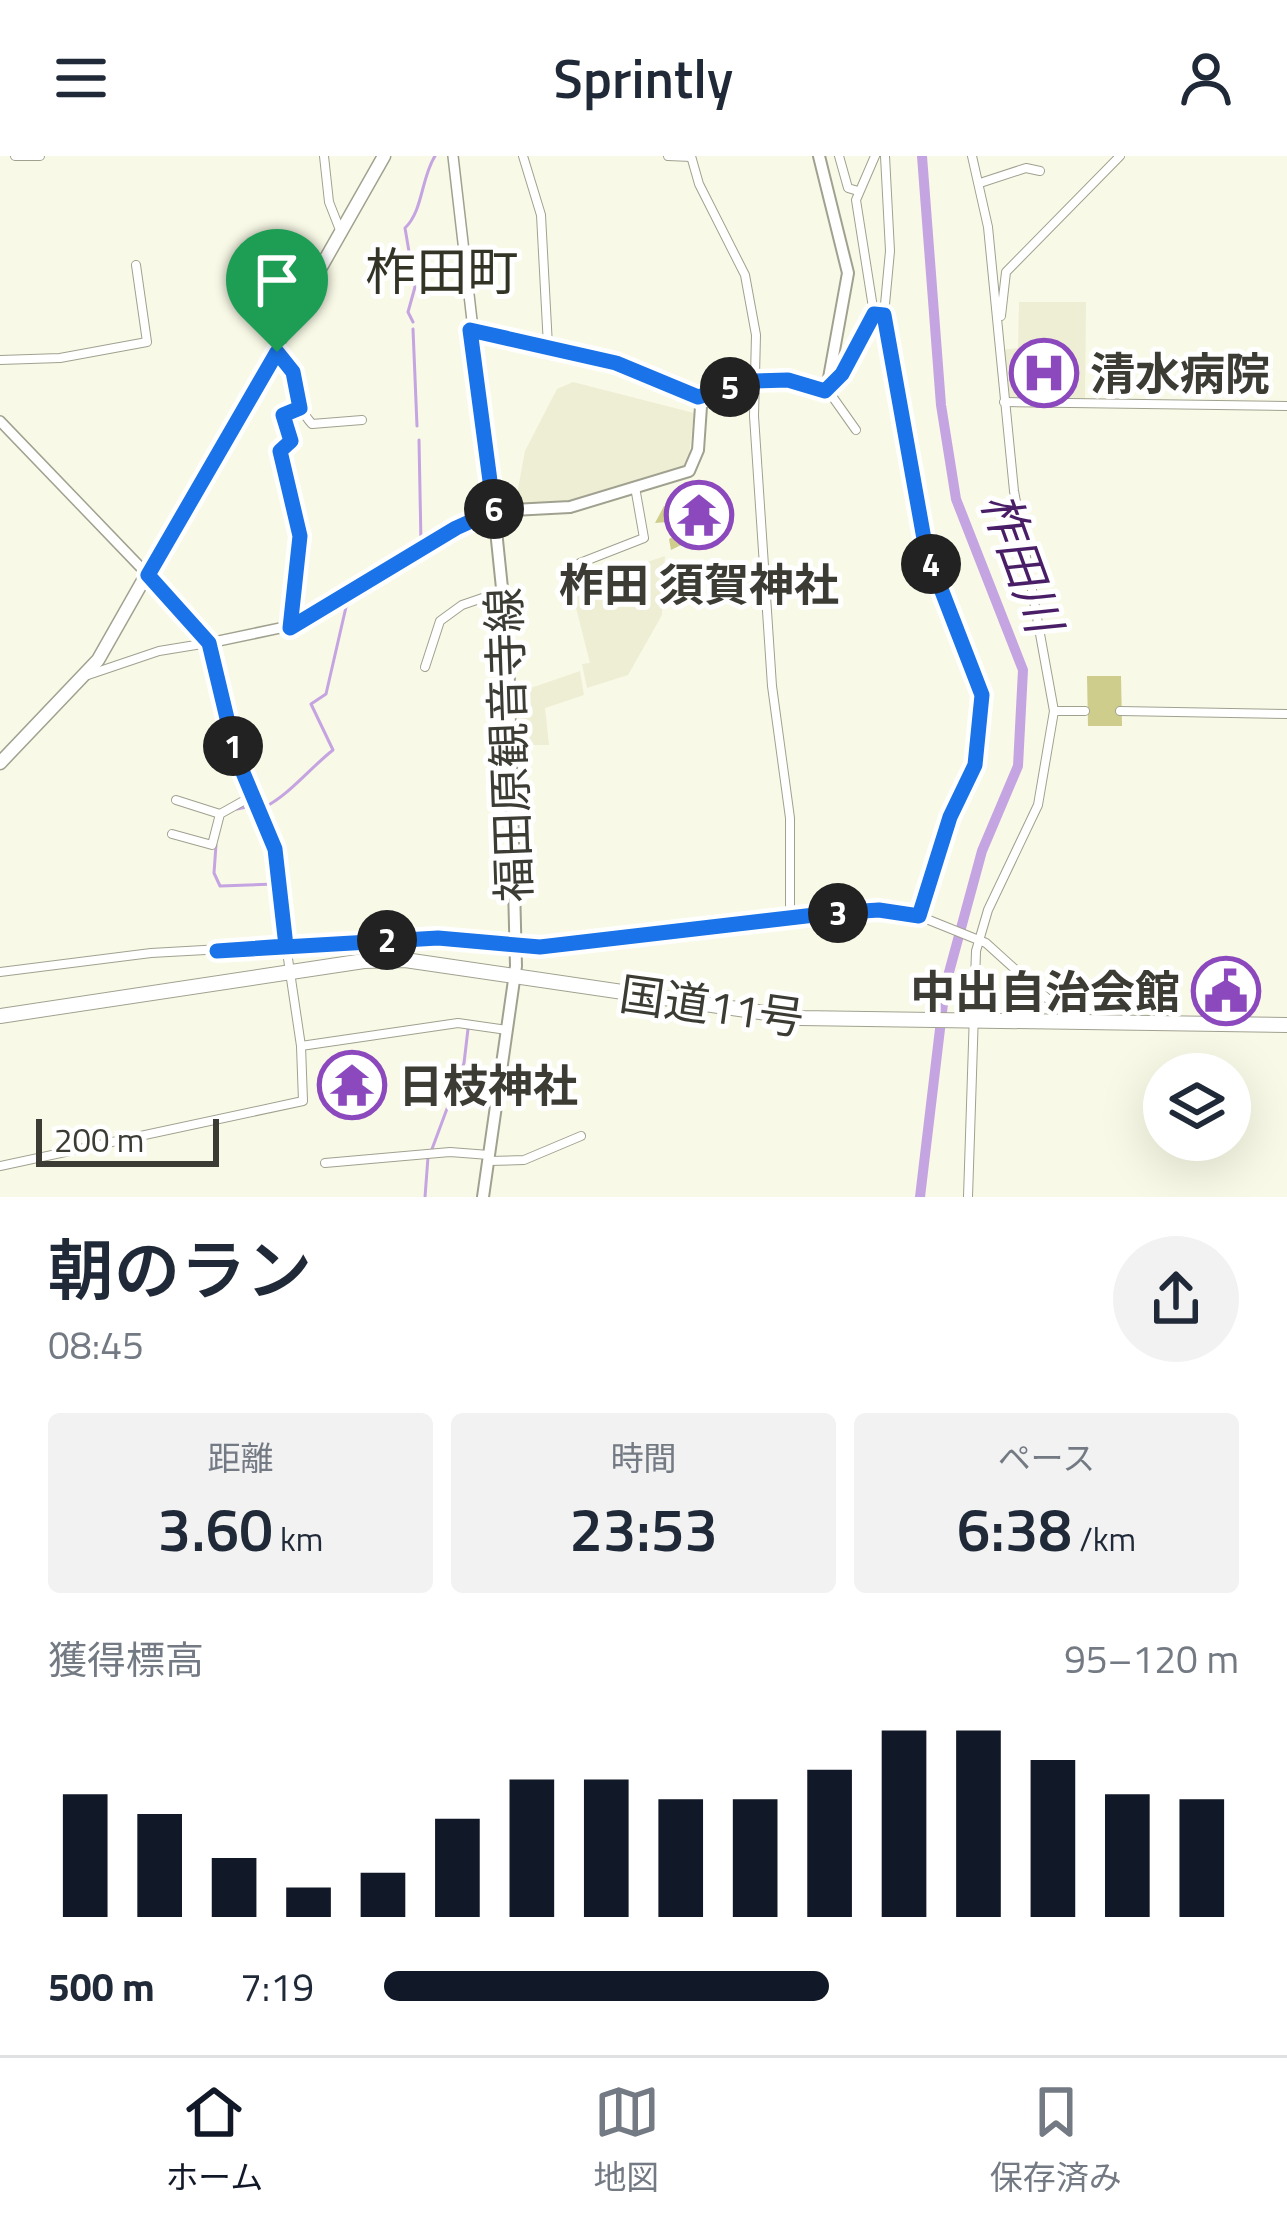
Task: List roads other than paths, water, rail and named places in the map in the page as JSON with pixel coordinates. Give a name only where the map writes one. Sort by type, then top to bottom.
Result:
[{"type":"highway","name":"国道11号","points":[[0,1016],[290,972],[405,960],[800,1018],[1287,1025]]},
{"type":"main road","points":[[0,763],[88,675],[343,237],[384,156]]},
{"type":"main road","points":[[494,511],[542,513],[693,467],[698,397],[752,381],[788,380],[827,388],[848,273],[819,156]]},
{"type":"main road","name":"福田原観音寺線","points":[[483,1197],[516,947],[505,590],[494,511]]},
{"type":"street","points":[[15,156],[40,156]]},
{"type":"street","points":[[324,156],[329,202],[343,237]]},
{"type":"street","points":[[88,675],[159,651],[290,628],[456,528],[494,511],[453,156]]},
{"type":"street","points":[[523,156],[541,215],[548,346]]},
{"type":"street","points":[[668,156],[691,156],[750,293],[756,335],[752,381],[772,686],[790,818],[790,917]]},
{"type":"street","points":[[839,156],[848,188],[859,190]]},
{"type":"street","points":[[875,156],[859,190],[879,314],[926,550],[982,695],[975,765],[950,817],[919,916]]},
{"type":"street","points":[[856,430],[827,388],[842,374],[879,314],[890,251],[885,156]]},
{"type":"street","points":[[968,1197],[981,941],[988,910],[1038,805],[1054,711],[1013,491],[991,252],[972,156]]},
{"type":"street","points":[[1003,276],[1120,156]]},
{"type":"street","points":[[980,183],[1026,168],[1040,171]]},
{"type":"street","points":[[991,252],[1003,276],[998,341]]},
{"type":"street","points":[[0,360],[60,358],[147,342],[136,265]]},
{"type":"street","points":[[470,330],[616,363],[698,397]]},
{"type":"street","points":[[277,352],[293,372],[300,408],[320,427],[362,420]]},
{"type":"street","points":[[1004,402],[1287,406]]},
{"type":"street","points":[[290,628],[300,536],[280,451],[291,441],[283,415],[300,408]]},
{"type":"street","points":[[0,421],[209,643],[236,756],[275,849],[302,1082],[302,1102],[0,1166]]},
{"type":"street","points":[[580,563],[644,538],[635,488]]},
{"type":"street","points":[[425,667],[440,621],[462,605],[505,590]]},
{"type":"street","points":[[1054,711],[1085,712]]},
{"type":"street","points":[[1120,711],[1287,714]]},
{"type":"street","points":[[176,800],[220,814],[257,800]]},
{"type":"street","points":[[172,834],[212,845],[220,814]]},
{"type":"street","points":[[0,972],[215,948],[438,938],[516,947],[626,941],[790,917],[879,910],[919,916],[981,941],[1064,1016],[1083,1024]]},
{"type":"street","points":[[301,1046],[458,1023],[507,1030]]},
{"type":"street","points":[[326,1163],[450,1152],[524,1160],[581,1136]]},
{"type":"waterway","points":[[413,322],[408,312],[415,287],[405,228],[435,156]]},
{"type":"waterway","name":"柞田川","points":[[920,1197],[945,987],[982,851],[1018,766],[1023,670],[956,499],[941,405],[922,156]]},
{"type":"waterway","points":[[413,329],[417,426]]},
{"type":"waterway","points":[[419,440],[421,543]]},
{"type":"waterway","points":[[265,807],[333,750],[311,704],[326,694],[346,607],[360,592]]},
{"type":"waterway","points":[[237,809],[256,805]]},
{"type":"waterway","points":[[216,845],[214,873],[220,886],[275,884]]},
{"type":"waterway","points":[[281,884],[284,906]]},
{"type":"waterway","points":[[432,1149],[464,1063],[468,1029]]},
{"type":"waterway","points":[[425,1197],[428,1157]]},
{"type":"place","name":"清水病院","points":[[1044,373]]},
{"type":"place","name":"柞田 須賀神社","points":[[699,515]]},
{"type":"place","name":"中出自治会館","points":[[1226,991]]},
{"type":"place","name":"日枝神社","points":[[352,1085]]},
{"type":"district","name":"柞田町","points":[[442,271]]}]
